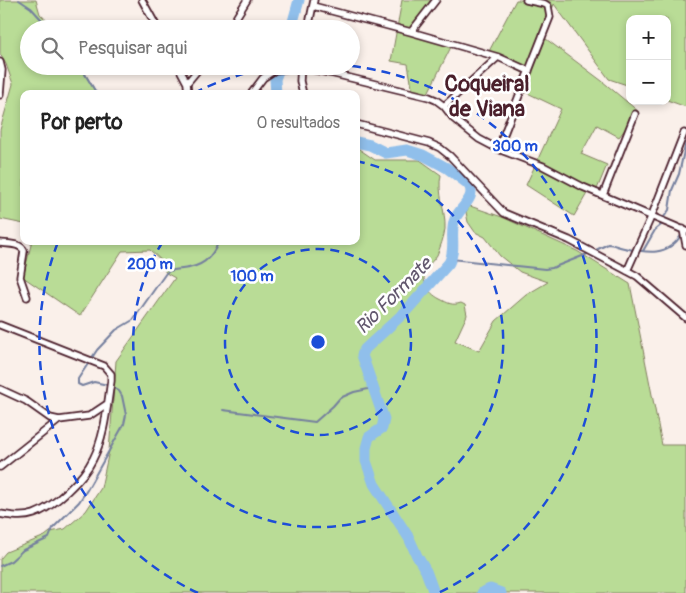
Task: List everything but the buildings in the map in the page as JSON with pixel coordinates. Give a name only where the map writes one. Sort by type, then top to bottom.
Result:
[{"type":"street","points":[[142,0],[153,20]]},
{"type":"street","points":[[235,20],[247,0]]},
{"type":"street","points":[[410,32],[436,0]]},
{"type":"street","points":[[498,149],[550,16],[548,6],[545,4],[526,0]]},
{"type":"street","points":[[310,20],[313,3],[498,57],[529,71]]},
{"type":"street","points":[[444,106],[498,57]]},
{"type":"street","points":[[0,62],[2,70],[0,95]]},
{"type":"street","points":[[183,75],[187,83],[188,90]]},
{"type":"street","points":[[187,83],[194,75]]},
{"type":"street","points":[[254,90],[268,75]]},
{"type":"street","points":[[300,75],[302,90]]},
{"type":"street","points":[[338,75],[436,100],[466,130],[479,139],[498,149],[543,166],[563,178],[685,230],[686,244]]},
{"type":"street","points":[[603,195],[635,114]]},
{"type":"street","points":[[360,125],[429,143],[440,148],[450,156],[504,213],[569,240],[627,271],[645,283],[686,318]]},
{"type":"street","points":[[627,271],[652,215],[684,133]]},
{"type":"street","points":[[0,242],[23,248],[20,277],[27,297]]},
{"type":"street","points":[[0,325],[104,366],[111,374],[99,443],[94,459],[87,469],[68,490],[35,513],[12,516],[0,514]]},
{"type":"street","points":[[0,396],[3,390],[34,406],[47,417],[59,420],[89,416],[107,404]]},
{"type":"street","points":[[0,466],[59,420]]},
{"type":"green space","points":[[0,0],[36,0],[40,14],[46,20],[20,20],[20,75],[86,75],[95,90],[20,90],[20,223],[0,219],[0,130],[13,84],[6,64],[0,54]]},
{"type":"green space","points":[[402,0],[441,0],[411,31],[453,43],[425,99],[413,94],[408,64],[391,61]]},
{"type":"green space","points":[[516,0],[686,0],[686,107],[671,101],[671,15],[626,15],[626,85],[609,79],[554,4],[542,36],[602,81],[626,101],[626,105],[631,105],[639,112],[619,137],[597,125],[581,154],[607,165],[595,194],[589,190],[574,216],[526,185],[561,109],[519,89],[525,74],[487,55]]},
{"type":"green space","points":[[360,150],[375,160],[420,160],[441,175],[440,188],[445,222],[442,242],[437,255],[427,267],[424,281],[432,293],[445,302],[465,305],[467,315],[455,341],[479,351],[496,321],[526,295],[548,282],[520,272],[500,256],[485,237],[475,232],[468,222],[466,212],[470,206],[502,217],[577,251],[630,284],[662,445],[686,445],[686,593],[0,593],[0,559],[6,552],[45,536],[50,532],[65,529],[86,511],[101,488],[109,451],[116,361],[175,278],[166,273],[163,267],[164,263],[150,250],[122,251],[80,316],[23,277],[31,245],[360,245]]},
{"type":"waterway","points":[[19,0],[31,8],[42,20]]},
{"type":"waterway","name":"Rio Formate","points":[[293,20],[299,0]]},
{"type":"waterway","points":[[85,75],[95,90]]},
{"type":"waterway","name":"Rio Formate","points":[[276,90],[277,75]]},
{"type":"waterway","points":[[643,251],[669,210],[672,190],[679,174],[686,142]]},
{"type":"waterway","name":"Rio Formate","points":[[360,143],[370,145],[386,153],[407,150],[423,155],[447,168],[468,184],[471,189],[470,198],[457,215],[453,224],[452,252],[449,263],[406,311],[365,349],[362,355],[384,419],[382,428],[369,437],[366,448],[366,461],[374,484],[409,538],[426,571],[434,593]]},
{"type":"waterway","points":[[594,251],[612,244],[622,248],[656,252],[670,247],[682,234]]},
{"type":"waterway","points":[[108,385],[94,382],[82,386],[78,384],[78,379],[97,350],[116,330],[133,320],[166,273],[200,264],[209,258],[217,245]]},
{"type":"waterway","points":[[451,259],[545,269],[590,253]]},
{"type":"waterway","points":[[0,566],[11,561],[23,550],[49,538],[53,528],[79,502],[87,490],[124,424],[126,415],[122,396],[119,391],[112,387]]},
{"type":"waterway","points":[[223,410],[315,422],[340,398],[354,392],[373,388]]},
{"type":"waterway","name":"Rio Formate","points":[[482,593],[490,589],[501,593]]},
{"type":"district","name":"Coqueiral de Viana","points":[[487,96]]}]
